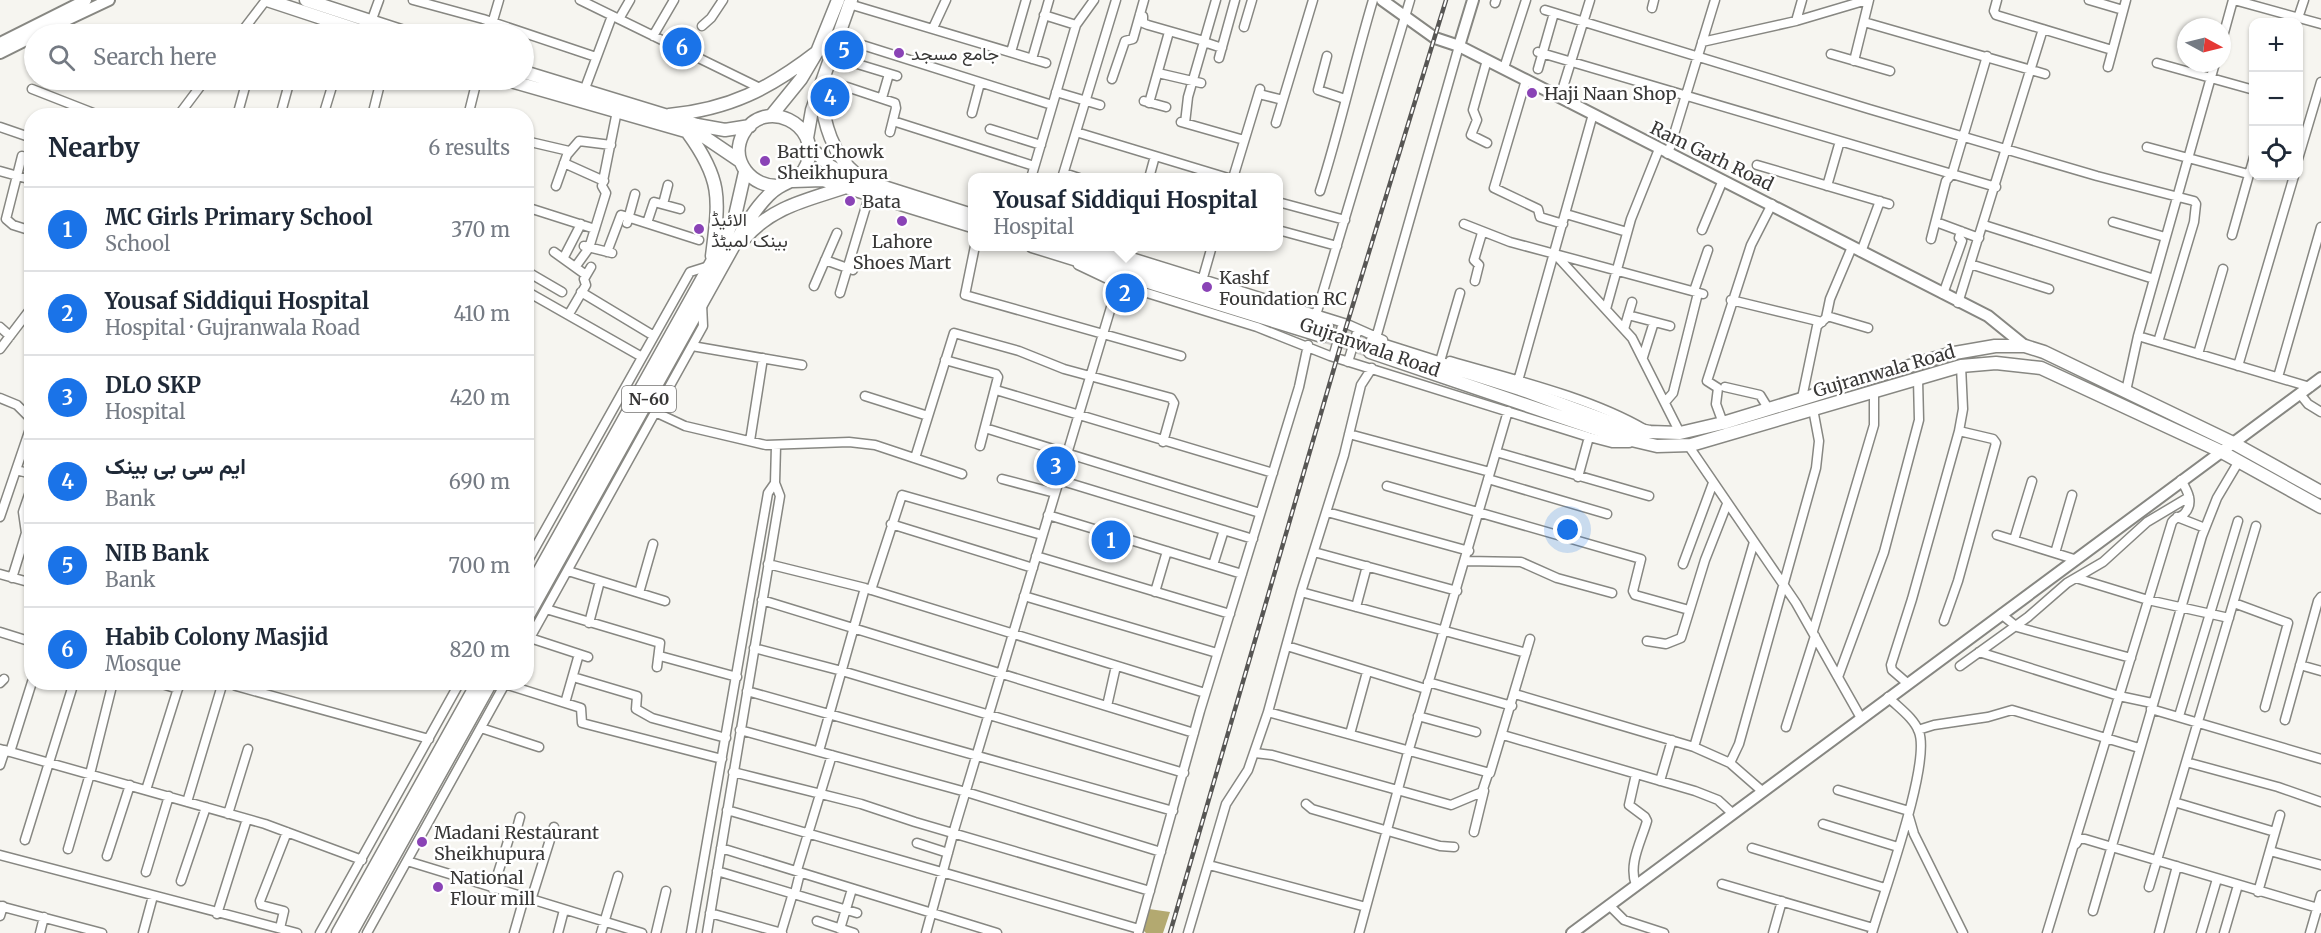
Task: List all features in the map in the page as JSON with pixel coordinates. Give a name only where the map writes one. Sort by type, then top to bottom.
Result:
[{"type":"highway","points":[[266,0],[330,24]]},
{"type":"highway","points":[[306,0],[361,24]]},
{"type":"highway","points":[[793,181],[806,168],[812,110],[837,37],[846,1]]},
{"type":"highway","points":[[534,75],[711,128],[736,129],[750,126],[771,116],[801,79],[846,1]]},
{"type":"highway","points":[[662,115],[713,109],[763,89],[817,52]]},
{"type":"highway","points":[[821,85],[822,111],[836,148],[845,166],[860,177]]},
{"type":"highway","points":[[534,88],[711,139],[761,184],[780,186],[793,181],[823,180],[968,225]]},
{"type":"highway","points":[[771,116],[793,121],[808,143],[837,171],[968,214]]},
{"type":"highway","points":[[743,167],[740,145],[750,126]]},
{"type":"highway","points":[[688,133],[707,161],[716,181],[714,265]]},
{"type":"highway","name":"N-60","points":[[534,605],[702,302],[714,265],[735,216],[743,167]]},
{"type":"highway","name":"N-60","points":[[534,581],[714,265],[750,218],[780,186]]},
{"type":"highway","points":[[714,265],[754,227],[774,212],[797,201],[846,187]]},
{"type":"highway","name":"Gujranwala Road","points":[[1046,251],[1324,331],[1083,251]]},
{"type":"highway","name":"Gujranwala Road","points":[[1373,344],[1520,390],[1623,427],[1647,438],[1688,445],[1961,366],[1996,363],[2041,368],[2220,451],[2321,507]]},
{"type":"highway","name":"Gujranwala Road","points":[[1647,438],[1722,423],[1949,354],[1995,346],[2025,346],[2044,352],[2233,443],[2321,492]]},
{"type":"highway","points":[[1857,382],[1868,393]]},
{"type":"highway","points":[[338,933],[474,690]]},
{"type":"highway","points":[[351,933],[487,690]]},
{"type":"main road","points":[[38,24],[86,0]]},
{"type":"main road","points":[[59,24],[109,0]]},
{"type":"main road","name":"Ram Garh Road","points":[[1382,0],[1436,38],[1459,46],[1504,68],[1663,152],[1772,204],[1958,303],[1988,316],[2025,346]]},
{"type":"main road","points":[[1459,46],[1473,0]]},
{"type":"main road","points":[[0,43],[24,31]]},
{"type":"main road","points":[[0,52],[24,41]]},
{"type":"main road","points":[[1572,933],[2321,378]]},
{"type":"street","points":[[248,24],[266,0]]},
{"type":"street","points":[[371,24],[379,0]]},
{"type":"street","points":[[413,0],[498,24]]},
{"type":"street","points":[[492,22],[499,0]]},
{"type":"street","points":[[580,0],[763,89]]},
{"type":"street","points":[[584,91],[596,57],[615,17],[630,0]]},
{"type":"street","points":[[653,36],[674,0]]},
{"type":"street","points":[[702,26],[711,18],[723,0]]},
{"type":"street","points":[[933,28],[946,0]]},
{"type":"street","points":[[1011,52],[1026,0]]},
{"type":"street","points":[[1032,59],[1049,0]]},
{"type":"street","points":[[1032,173],[1076,25],[1094,0]]},
{"type":"street","points":[[1064,173],[1116,0]]},
{"type":"street","points":[[1112,79],[1125,41],[1132,39],[1144,0]]},
{"type":"street","points":[[1216,0],[1204,42],[1197,82],[1183,123],[1244,140]]},
{"type":"street","points":[[1220,58],[1235,0]]},
{"type":"street","points":[[1244,27],[1252,0]]},
{"type":"street","points":[[1276,123],[1313,0]]},
{"type":"street","points":[[1320,191],[1344,115],[1345,99],[1373,0]]},
{"type":"street","points":[[1317,315],[1410,0]]},
{"type":"street","points":[[1504,68],[1526,0]]},
{"type":"street","points":[[1560,97],[1590,0]]},
{"type":"street","points":[[1605,309],[1627,232],[1686,96],[1715,0]]},
{"type":"street","points":[[1796,21],[1802,0]]},
{"type":"street","points":[[1702,42],[1796,21],[1853,2],[1868,0],[1854,61]]},
{"type":"street","points":[[1997,0],[1996,15],[2112,50]]},
{"type":"street","points":[[2089,0],[2124,10]]},
{"type":"street","points":[[2108,67],[2126,0]]},
{"type":"street","points":[[2228,18],[2233,0],[2298,18],[2304,0]]},
{"type":"street","points":[[846,1],[895,20],[933,28],[1046,63]]},
{"type":"street","points":[[1538,69],[1550,12],[1869,109],[2196,203],[2196,213],[2158,342]]},
{"type":"street","points":[[1140,14],[1143,16],[1144,23],[1222,48]]},
{"type":"street","points":[[1044,15],[1076,25]]},
{"type":"street","points":[[2303,19],[2321,24]]},
{"type":"street","points":[[1864,22],[2045,74]]},
{"type":"street","points":[[1958,303],[1996,187],[2043,29]]},
{"type":"street","points":[[1166,107],[1147,102],[1169,32]]},
{"type":"street","points":[[534,36],[596,57]]},
{"type":"street","points":[[837,37],[1052,105]]},
{"type":"street","points":[[1373,344],[1459,46]]},
{"type":"street","points":[[1540,53],[1996,187]]},
{"type":"street","points":[[1831,54],[1890,71]]},
{"type":"street","points":[[882,98],[890,74],[888,55]]},
{"type":"street","points":[[831,56],[890,74]]},
{"type":"street","points":[[1327,56],[1318,90],[1345,99]]},
{"type":"street","points":[[1931,238],[1946,181],[1952,174],[1987,57]]},
{"type":"street","points":[[1487,60],[1473,110],[1477,120],[1471,135],[1487,143]]},
{"type":"street","points":[[2157,63],[2249,89]]},
{"type":"street","points":[[2126,391],[2138,336],[2213,72]]},
{"type":"street","points":[[1158,73],[1197,82]]},
{"type":"street","points":[[1526,80],[1494,188],[1538,209],[1540,217],[1563,224]]},
{"type":"street","points":[[2303,142],[2321,82]]},
{"type":"street","points":[[972,113],[980,83]]},
{"type":"street","points":[[821,85],[882,98],[896,104],[890,132]]},
{"type":"street","points":[[35,90],[81,108]]},
{"type":"street","points":[[184,108],[198,90]]},
{"type":"street","points":[[239,108],[245,90]]},
{"type":"street","points":[[282,108],[287,90]]},
{"type":"street","points":[[325,108],[331,90]]},
{"type":"street","points":[[374,108],[378,90]]},
{"type":"street","points":[[470,108],[474,90]]},
{"type":"street","points":[[1234,173],[1259,91],[1283,100]]},
{"type":"street","points":[[1056,92],[1100,105]]},
{"type":"street","points":[[576,267],[595,229],[606,192],[602,187],[617,111]]},
{"type":"street","points":[[1518,381],[1593,114]]},
{"type":"street","points":[[893,121],[1034,166]]},
{"type":"street","points":[[0,128],[24,136]]},
{"type":"street","points":[[990,129],[1041,145]]},
{"type":"street","points":[[1076,132],[1214,173]]},
{"type":"street","points":[[556,186],[569,151],[581,140],[611,145]]},
{"type":"street","points":[[1827,186],[1840,141]]},
{"type":"street","points":[[534,143],[569,151]]},
{"type":"street","points":[[2147,147],[2248,174]]},
{"type":"street","points":[[22,156],[6,219],[13,225],[24,228]]},
{"type":"street","points":[[1150,173],[1155,156]]},
{"type":"street","points":[[564,164],[604,181]]},
{"type":"street","points":[[1757,165],[1884,202],[1856,249],[1830,299],[1824,319],[1816,330],[1802,398]]},
{"type":"street","points":[[0,171],[24,178]]},
{"type":"street","points":[[2232,235],[2249,171]]},
{"type":"street","points":[[1702,230],[1723,180]]},
{"type":"street","points":[[2238,366],[2293,180]]},
{"type":"street","points":[[663,204],[668,185]]},
{"type":"street","points":[[840,293],[851,269],[858,226],[870,193]]},
{"type":"street","points":[[628,220],[635,194]]},
{"type":"street","points":[[647,222],[653,202],[680,209]]},
{"type":"street","points":[[1283,202],[1345,219]]},
{"type":"street","points":[[1722,423],[1716,404],[1718,388],[1707,381],[1731,300],[1751,245],[1772,204]]},
{"type":"street","points":[[534,209],[595,229]]},
{"type":"street","points":[[1566,214],[1627,232]]},
{"type":"street","points":[[586,247],[609,252],[618,216],[628,220],[647,222],[699,240]]},
{"type":"street","points":[[1936,222],[1979,238]]},
{"type":"street","points":[[2113,222],[2165,237]]},
{"type":"street","points":[[564,257],[581,224]]},
{"type":"street","points":[[1464,225],[1555,254],[1698,292]]},
{"type":"street","points":[[1984,225],[2154,279]]},
{"type":"street","points":[[2278,377],[2321,227]]},
{"type":"street","points":[[1283,231],[1337,246]]},
{"type":"street","points":[[1943,294],[1962,241],[1959,238],[1961,231]]},
{"type":"street","points":[[814,286],[837,232]]},
{"type":"street","points":[[1475,281],[1479,265],[1474,260],[1482,232]]},
{"type":"street","points":[[1665,401],[1673,393],[1708,250]]},
{"type":"street","points":[[974,251],[965,295],[1102,336],[1181,356]]},
{"type":"street","name":"Gujranwala Road","points":[[1110,251],[1343,323],[1358,329],[1373,344],[1441,358],[1624,417],[1647,438]]},
{"type":"street","points":[[1202,281],[1211,251]]},
{"type":"street","points":[[554,252],[586,275]]},
{"type":"street","name":"Gujranwala Road","points":[[1054,254],[1118,284],[1308,345],[1348,362],[1589,437],[1612,443],[1647,438]]},
{"type":"street","points":[[1555,254],[1624,329],[1643,357],[1680,433]]},
{"type":"street","points":[[825,260],[851,269]]},
{"type":"street","points":[[1970,264],[2049,289]]},
{"type":"street","points":[[534,550],[690,272],[714,265]]},
{"type":"street","points":[[569,314],[587,284],[584,280],[591,267]]},
{"type":"street","points":[[2198,354],[2223,268]]},
{"type":"street","points":[[534,275],[562,291]]},
{"type":"street","points":[[926,933],[988,715],[1118,284]]},
{"type":"street","points":[[582,292],[654,336]]},
{"type":"street","points":[[1441,358],[1460,293]]},
{"type":"street","points":[[534,295],[642,357]]},
{"type":"street","points":[[1731,300],[1868,328]]},
{"type":"street","points":[[534,631],[703,326],[702,302]]},
{"type":"street","points":[[1624,329],[1632,302]]},
{"type":"street","points":[[1628,315],[1670,326]]},
{"type":"street","points":[[0,349],[24,318]]},
{"type":"street","points":[[1643,357],[1654,322]]},
{"type":"street","points":[[1333,357],[1343,323]]},
{"type":"street","points":[[0,327],[10,336]]},
{"type":"street","points":[[1348,362],[1358,329]]},
{"type":"street","points":[[915,458],[954,333],[1172,399],[1173,405],[1163,442]]},
{"type":"street","points":[[2138,336],[2310,387]]},
{"type":"street","points":[[727,810],[1139,931],[1205,693],[1299,387],[1308,345]]},
{"type":"street","points":[[692,346],[802,364]]},
{"type":"street","points":[[750,441],[763,358]]},
{"type":"street","points":[[945,360],[996,374],[999,378],[980,446]]},
{"type":"street","points":[[1907,683],[1892,670],[1891,665],[1959,431],[1963,409],[1961,366]]},
{"type":"street","points":[[1188,933],[1226,804],[1255,753],[1301,592],[1327,512],[1361,385],[1371,368]]},
{"type":"street","points":[[1838,677],[1884,552],[1919,420],[1918,379]]},
{"type":"street","points":[[1725,387],[1760,395],[1767,408]]},
{"type":"street","points":[[996,390],[1163,442],[1273,473]]},
{"type":"street","points":[[1786,726],[1874,425],[1868,393]]},
{"type":"street","points":[[2300,394],[2308,404],[2321,412]]},
{"type":"street","points":[[865,396],[928,416]]},
{"type":"street","points":[[0,398],[17,405],[24,412]]},
{"type":"street","points":[[1730,763],[1739,744],[1815,468],[1819,441],[1813,409]]},
{"type":"street","points":[[1359,933],[1408,749],[1469,551],[1508,411]]},
{"type":"street","points":[[655,412],[685,426],[777,446],[860,443],[962,474]]},
{"type":"street","points":[[985,428],[1260,513]]},
{"type":"street","points":[[1944,621],[1958,581],[1996,443],[1993,439],[1959,431]]},
{"type":"street","points":[[1349,434],[1607,514]]},
{"type":"street","points":[[1578,477],[1589,437]]},
{"type":"street","points":[[1688,445],[1814,633],[1861,718]]},
{"type":"street","points":[[0,516],[24,446]]},
{"type":"street","points":[[707,933],[780,496],[775,483],[777,446]]},
{"type":"street","points":[[1496,452],[1649,496]]},
{"type":"street","points":[[2093,911],[2205,528],[2217,498],[2239,461]]},
{"type":"street","points":[[16,470],[24,472]]},
{"type":"street","points":[[1002,479],[1055,493]]},
{"type":"street","points":[[1059,480],[1253,539]]},
{"type":"street","points":[[2047,933],[2172,522],[2176,517],[2185,513],[2190,497],[2181,480]]},
{"type":"street","points":[[2014,540],[2032,481]]},
{"type":"street","points":[[691,933],[738,677],[768,493],[775,483]]},
{"type":"street","points":[[1683,564],[1713,483]]},
{"type":"street","points":[[1387,486],[1641,559],[1634,594],[1689,610]]},
{"type":"street","points":[[819,752],[854,628],[899,497],[903,495],[1042,536]]},
{"type":"street","points":[[2055,553],[2072,495]]},
{"type":"street","points":[[1960,666],[2074,579],[2103,562],[2151,518],[2190,497]]},
{"type":"street","points":[[1647,640],[1666,644],[1679,641],[1705,560],[1727,504]]},
{"type":"street","points":[[1327,512],[1469,551]]},
{"type":"street","points":[[1048,515],[1242,574]]},
{"type":"street","points":[[2176,517],[2205,528]]},
{"type":"street","points":[[2179,716],[2238,521]]},
{"type":"street","points":[[891,524],[1033,568]]},
{"type":"street","points":[[2149,887],[2256,526]]},
{"type":"street","points":[[1213,564],[1224,530]]},
{"type":"street","points":[[1997,535],[2074,559]]},
{"type":"street","points":[[12,578],[24,539]]},
{"type":"street","points":[[1694,747],[1754,542]]},
{"type":"street","points":[[639,593],[653,544]]},
{"type":"street","points":[[1155,592],[1167,551]]},
{"type":"street","points":[[1314,552],[1457,591]]},
{"type":"street","points":[[1036,556],[1230,614]]},
{"type":"street","points":[[1466,561],[1521,561],[1557,578],[1612,593]]},
{"type":"street","points":[[768,564],[868,589],[1205,693]]},
{"type":"street","points":[[1356,607],[1367,566]]},
{"type":"street","points":[[2064,567],[2074,579],[2148,600],[2229,618]]},
{"type":"street","points":[[568,570],[665,601]]},
{"type":"street","points":[[0,574],[24,581]]},
{"type":"street","points":[[589,622],[600,580]]},
{"type":"street","points":[[1301,592],[1526,653]]},
{"type":"street","points":[[1024,596],[1217,654]]},
{"type":"street","points":[[2285,720],[2321,597]]},
{"type":"street","points":[[762,600],[1194,733]]},
{"type":"street","points":[[2234,603],[2288,622],[2265,707]]},
{"type":"street","points":[[546,609],[660,642],[657,667]]},
{"type":"street","points":[[2001,614],[2014,626],[2131,658]]},
{"type":"street","points":[[0,632],[24,640]]},
{"type":"street","points":[[1474,832],[1488,774],[1493,771],[1530,639]]},
{"type":"street","points":[[534,643],[584,655],[573,677],[565,703]]},
{"type":"street","points":[[1287,646],[1367,672],[1512,706]]},
{"type":"street","points":[[754,648],[842,671],[1184,773]]},
{"type":"street","points":[[1979,652],[2321,759]]},
{"type":"street","points":[[660,656],[738,677]]},
{"type":"street","points":[[2300,665],[2321,671]]},
{"type":"street","points":[[1107,706],[1116,666]]},
{"type":"street","points":[[1350,734],[1367,672]]},
{"type":"street","points":[[573,677],[637,696],[636,709],[652,718],[726,738]]},
{"type":"street","points":[[0,765],[29,690]]},
{"type":"street","points":[[25,840],[72,690]]},
{"type":"street","points":[[68,849],[111,690]]},
{"type":"street","points":[[146,790],[178,690]]},
{"type":"street","points":[[188,802],[221,690]]},
{"type":"street","points":[[251,690],[429,739]]},
{"type":"street","points":[[320,933],[456,690]]},
{"type":"street","points":[[367,933],[501,690]]},
{"type":"street","points":[[526,690],[582,708],[580,720],[583,723],[722,759]]},
{"type":"street","points":[[747,691],[830,712],[1173,811]]},
{"type":"street","points":[[1515,694],[1694,747],[1730,763],[1762,791]]},
{"type":"street","points":[[1722,884],[1872,930],[1921,762],[1922,746],[1918,730],[1888,698]]},
{"type":"street","points":[[1918,730],[1934,725],[1988,717],[2010,710],[2139,748]]},
{"type":"street","points":[[1268,712],[1408,749],[1488,774]]},
{"type":"street","points":[[1418,716],[1476,732]]},
{"type":"street","points":[[481,728],[539,747]]},
{"type":"street","points":[[740,730],[875,769],[966,792],[1161,852]]},
{"type":"street","points":[[1503,735],[1712,797],[1732,813]]},
{"type":"street","points":[[1660,780],[1672,740]]},
{"type":"street","points":[[228,814],[248,749]]},
{"type":"street","points":[[5,750],[248,819],[362,860]]},
{"type":"street","points":[[1255,753],[1272,754],[1454,805],[1484,791]]},
{"type":"street","points":[[710,913],[782,933],[794,893],[807,832],[832,755]]},
{"type":"street","points":[[2186,762],[2278,787],[2321,802]]},
{"type":"street","points":[[733,772],[861,804],[1150,891]]},
{"type":"street","points":[[1636,774],[1629,805],[1647,821],[1636,850],[1633,875],[1636,885]]},
{"type":"street","points":[[107,856],[130,785]]},
{"type":"street","points":[[1838,789],[1908,812]]},
{"type":"street","points":[[146,872],[169,796]]},
{"type":"street","points":[[2174,802],[2275,832]]},
{"type":"street","points":[[1306,804],[1312,809],[1440,846],[1454,847]]},
{"type":"street","points":[[181,881],[206,807]]},
{"type":"street","points":[[1908,812],[1914,834],[1963,933]]},
{"type":"street","points":[[2258,891],[2280,815]]},
{"type":"street","points":[[494,889],[510,835],[517,828],[520,817]]},
{"type":"street","points":[[217,914],[248,819]]},
{"type":"street","points":[[1823,824],[1898,847]]},
{"type":"street","points":[[514,933],[554,827]]},
{"type":"street","points":[[280,928],[284,911],[261,904],[260,901],[287,832]]},
{"type":"street","points":[[2073,849],[2082,838],[2319,909]]},
{"type":"street","points":[[917,843],[948,853]]},
{"type":"street","points":[[721,848],[997,933]]},
{"type":"street","points":[[1752,848],[1885,888]]},
{"type":"street","points":[[2270,851],[2321,866]]},
{"type":"street","points":[[0,855],[153,896],[264,929],[280,928],[297,933]]},
{"type":"street","points":[[407,861],[642,933]]},
{"type":"street","points":[[1209,865],[1366,907]]},
{"type":"street","points":[[2158,933],[2177,866]]},
{"type":"street","points":[[717,871],[857,913]]},
{"type":"street","points":[[601,933],[618,876]]},
{"type":"street","points":[[2201,933],[2217,879]]},
{"type":"street","points":[[2224,933],[2238,885]]},
{"type":"street","points":[[840,929],[852,889]]},
{"type":"street","points":[[656,933],[666,891]]},
{"type":"street","points":[[2310,933],[2319,909],[2321,895]]},
{"type":"street","points":[[144,933],[153,896]]},
{"type":"street","points":[[1773,933],[1782,902]]},
{"type":"street","points":[[1609,905],[1624,920],[1664,933]]},
{"type":"street","points":[[0,916],[2,906],[102,933]]},
{"type":"street","points":[[558,933],[564,910]]},
{"type":"street","points":[[40,933],[44,917]]},
{"type":"street","points":[[817,921],[854,933]]},
{"type":"shaded area","points":[[1149,909],[1170,912],[1163,933],[1146,933],[1143,930]]},
{"type":"tunnel","points":[[1327,326],[1372,342]]},
{"type":"tunnel","points":[[1322,336],[1370,352]]},
{"type":"railway","points":[[1170,933],[1344,334],[1446,0]]},
{"type":"place","name":"Habib Colony Masjid","points":[[682,47]]},
{"type":"place","name":"NIB Bank","points":[[844,50]]},
{"type":"place","name":"جامع مسجد","points":[[899,53]]},
{"type":"place","name":"Haji Naan Shop","points":[[1532,93]]},
{"type":"place","name":"ایم سی بی بینک","points":[[830,97]]},
{"type":"place","name":"Batti Chowk Sheikhupura","points":[[765,161]]},
{"type":"place","name":"Bata","points":[[850,201]]},
{"type":"place","name":"Lahore Shoes Mart","points":[[902,221]]},
{"type":"place","name":"الائیڈ بینک لمیٹڈ","points":[[699,229]]},
{"type":"place","name":"Kashf Foundation RC","points":[[1207,287]]},
{"type":"place","name":"Yousaf Siddiqui Hospital","points":[[1125,293]]},
{"type":"place","name":"DLO SKP","points":[[1056,466]]},
{"type":"place","name":"MC Girls Primary School","points":[[1111,540]]},
{"type":"place","name":"Madani Restaurant Sheikhupura","points":[[422,842]]},
{"type":"place","name":"National Flour mill","points":[[438,887]]}]
